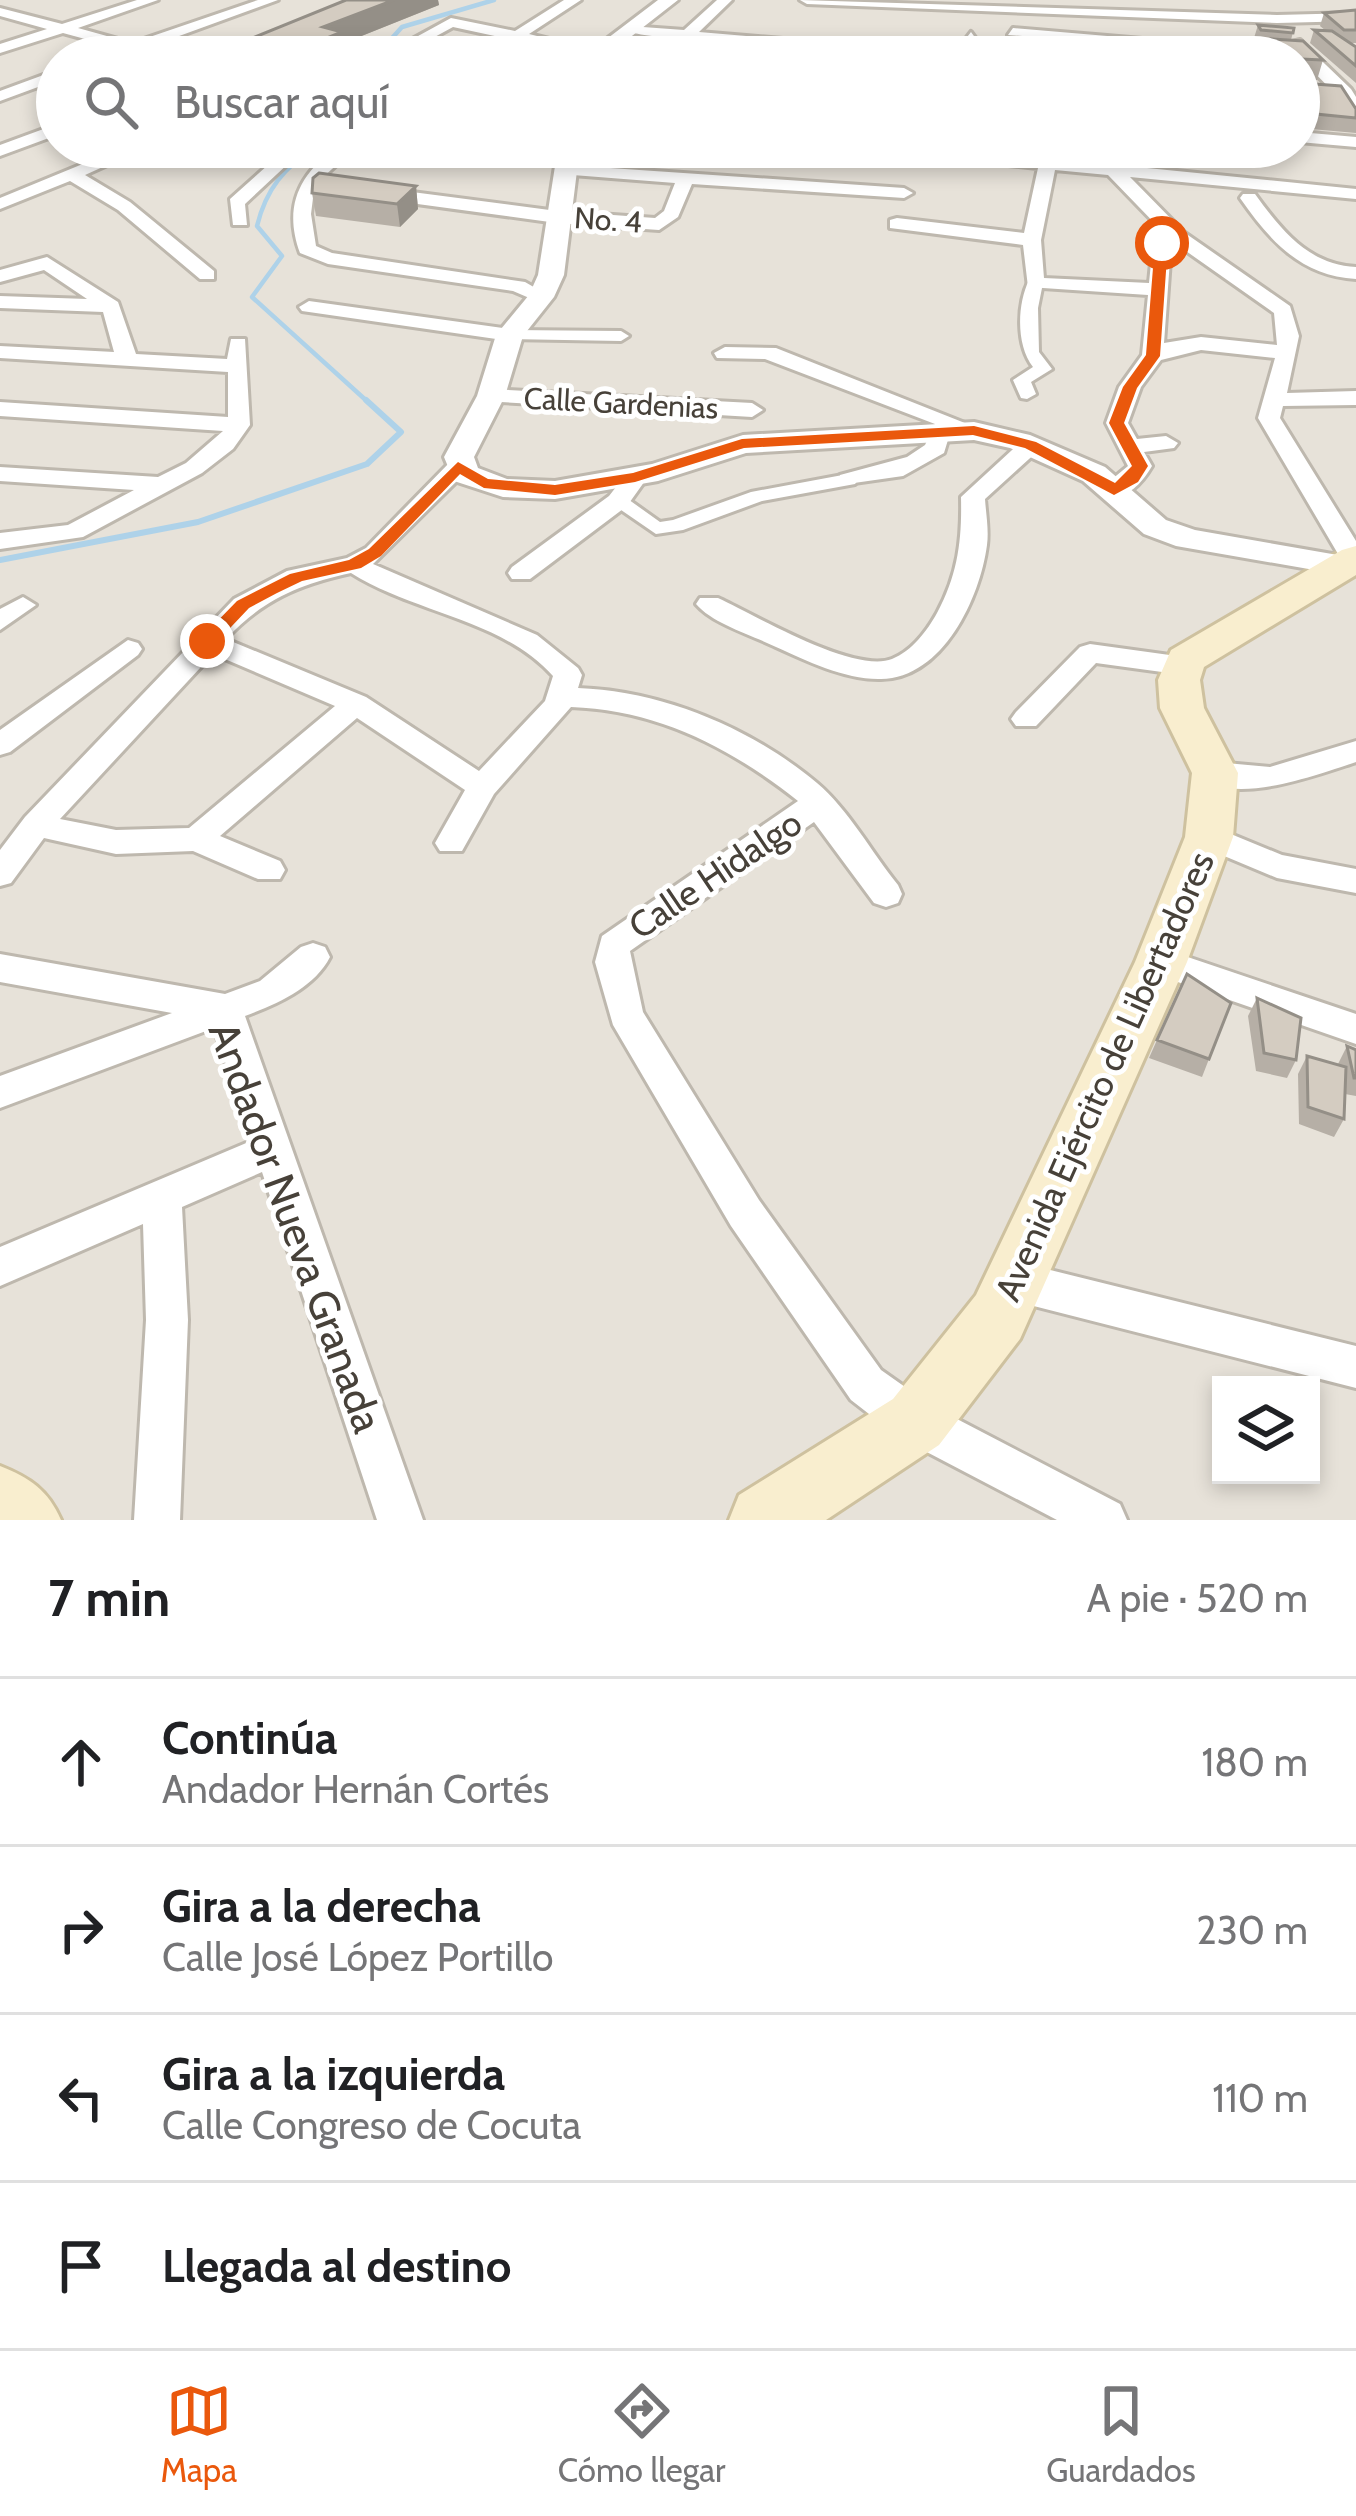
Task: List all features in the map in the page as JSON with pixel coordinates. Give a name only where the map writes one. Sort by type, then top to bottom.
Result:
[{"type":"main road","points":[[1214,773],[1182,708],[1179,680],[1184,666],[1205,647],[1351,561]]},
{"type":"main road","name":"Avenida Ejército de Libertadores","points":[[764,1520],[902,1432],[998,1317],[1162,962],[1209,837],[1214,773]]},
{"type":"main road","points":[[0,1500],[26,1520]]},
{"type":"street","points":[[0,9],[21,0]]},
{"type":"street","points":[[39,36],[138,0]]},
{"type":"street","points":[[88,19],[151,0]]},
{"type":"street","points":[[166,36],[271,0]]},
{"type":"street","points":[[517,35],[574,0]]},
{"type":"street","points":[[623,36],[669,0]]},
{"type":"street","points":[[629,31],[686,36],[724,0]]},
{"type":"street","points":[[807,0],[1074,5],[1353,20]]},
{"type":"street","points":[[1205,0],[1242,6],[1269,19],[1288,36]]},
{"type":"street","points":[[821,17],[834,2]]},
{"type":"street","points":[[1074,5],[1075,36]]},
{"type":"street","points":[[0,9],[93,36]]},
{"type":"street","points":[[425,36],[451,22],[521,36]]},
{"type":"street","points":[[806,36],[810,31]]},
{"type":"street","points":[[1013,32],[1063,36]]},
{"type":"street","points":[[0,49],[36,37]]},
{"type":"street","points":[[1320,64],[1350,92],[1356,110]]},
{"type":"street","points":[[0,96],[36,83]]},
{"type":"street","points":[[1322,90],[1350,92]]},
{"type":"street","points":[[0,151],[36,137]]},
{"type":"street","points":[[1320,138],[1356,142]]},
{"type":"street","points":[[0,204],[89,168]]},
{"type":"street","points":[[240,221],[236,203],[273,168]]},
{"type":"street","points":[[319,168],[308,184],[300,213],[307,249],[328,258],[518,286],[541,297]]},
{"type":"street","points":[[0,874],[36,825],[243,604],[296,577],[355,564],[375,553],[458,466],[490,396],[510,335],[541,297],[551,275],[565,168]]},
{"type":"street","points":[[621,168],[685,180],[904,193]]},
{"type":"street","points":[[916,168],[895,231],[1032,240]]},
{"type":"street","points":[[1027,394],[1022,380],[1043,369],[1030,352],[1034,319],[1029,296],[1035,283],[1032,240],[1046,168]]},
{"type":"street","points":[[1104,168],[1298,193],[1356,194]]},
{"type":"street","points":[[1113,170],[1178,237],[1283,310],[1288,322],[1286,353],[1269,418],[1351,561]]},
{"type":"street","points":[[72,175],[124,206],[207,275]]},
{"type":"street","name":"No. 4","points":[[308,184],[557,217],[659,224],[672,212],[685,180]]},
{"type":"street","points":[[1339,211],[1298,193],[1249,198],[1287,247],[1336,272],[1356,273]]},
{"type":"street","points":[[1153,356],[1162,243],[1178,237]]},
{"type":"street","points":[[0,276],[47,263],[111,306],[127,359]]},
{"type":"street","points":[[1035,283],[1160,290]]},
{"type":"street","points":[[0,302],[111,306]]},
{"type":"street","points":[[309,307],[510,335],[621,336]]},
{"type":"street","points":[[1114,490],[1132,479],[1140,466],[1132,446],[1119,435],[1117,423],[1130,387],[1153,356],[1171,346],[1199,345],[1286,353]]},
{"type":"street","points":[[0,352],[127,359],[238,355],[239,425],[225,444],[164,485],[74,532],[0,541]]},
{"type":"street","points":[[726,354],[768,353],[974,430],[1031,445],[1094,474],[1155,527],[1188,539],[1351,561]]},
{"type":"street","name":"Calle Gardenias","points":[[490,396],[752,410]]},
{"type":"street","points":[[1274,400],[1356,398]]},
{"type":"street","points":[[0,409],[239,425]]},
{"type":"street","points":[[626,489],[656,528],[676,526],[758,496],[889,475],[936,448],[940,430]]},
{"type":"street","points":[[521,573],[626,489],[742,444],[974,430]]},
{"type":"street","points":[[1132,446],[1166,443]]},
{"type":"street","points":[[709,604],[852,666],[902,668],[922,653],[948,620],[974,551],[973,497],[1031,445]]},
{"type":"street","points":[[458,466],[484,483],[526,490],[626,489]]},
{"type":"street","points":[[0,474],[164,485]]},
{"type":"street","points":[[355,564],[398,590],[472,615],[527,644],[565,686],[661,709],[736,744],[808,792],[886,894]]},
{"type":"street","points":[[207,641],[356,704],[482,787]]},
{"type":"street","points":[[0,745],[128,649]]},
{"type":"street","points":[[1026,719],[1090,653],[1184,666]]},
{"type":"street","points":[[451,843],[482,787],[565,686]]},
{"type":"street","points":[[196,839],[356,704]]},
{"type":"street","points":[[1214,773],[1271,778],[1356,751]]},
{"type":"street","name":"Calle Hidalgo","points":[[817,804],[614,945],[612,962],[626,1016],[745,1213],[902,1432]]},
{"type":"street","points":[[36,825],[116,842],[196,839],[269,870]]},
{"type":"street","points":[[1209,837],[1277,866],[1356,881]]},
{"type":"street","points":[[0,1092],[272,991],[313,957]]},
{"type":"street","points":[[1162,962],[1356,1029]]},
{"type":"street","name":"Andador Nueva Granada","points":[[0,968],[226,1008],[400,1520]]},
{"type":"street","points":[[0,1267],[276,1148]]},
{"type":"street","points":[[157,1520],[167,1320],[162,1200]]},
{"type":"street","points":[[1014,1281],[1356,1366]]},
{"type":"street","points":[[902,1432],[1104,1520]]},
{"type":"shaded area","points":[[0,0],[1356,0],[1356,1520],[0,1520]]},
{"type":"building","points":[[346,0],[394,0],[323,27],[342,32],[332,36],[257,36]]},
{"type":"building","points":[[1356,10],[1356,30],[1344,30],[1324,13]]},
{"type":"building","points":[[1258,25],[1294,28],[1293,33],[1261,30]]},
{"type":"building","points":[[1314,30],[1332,31],[1356,47],[1356,66]]},
{"type":"building","points":[[1320,84],[1341,86],[1356,109],[1356,118],[1320,114]]},
{"type":"building","points":[[319,173],[416,186],[397,204],[312,193],[313,178]]},
{"type":"building","points":[[1187,974],[1231,1003],[1209,1059],[1157,1040]]},
{"type":"building","points":[[1257,998],[1301,1018],[1296,1060],[1264,1053]]},
{"type":"building","points":[[1347,1046],[1356,1050],[1356,1078],[1354,1078]]},
{"type":"building","points":[[1307,1056],[1346,1067],[1344,1119],[1308,1107]]},
{"type":"waterway","points":[[394,36],[402,27],[494,0]]},
{"type":"waterway","points":[[288,168],[271,190],[257,226],[282,256],[252,297],[369,403]]},
{"type":"waterway","points":[[0,560],[198,522],[367,464],[401,432],[366,400]]},
{"type":"route","points":[[207,641],[243,604],[296,577],[355,564],[375,553],[458,466],[465,474],[503,488],[555,490],[635,478],[742,444],[974,430],[1031,445],[1094,474],[1114,490],[1132,479],[1140,466],[1132,446],[1119,435],[1117,423],[1130,387],[1153,356],[1162,243]]}]
